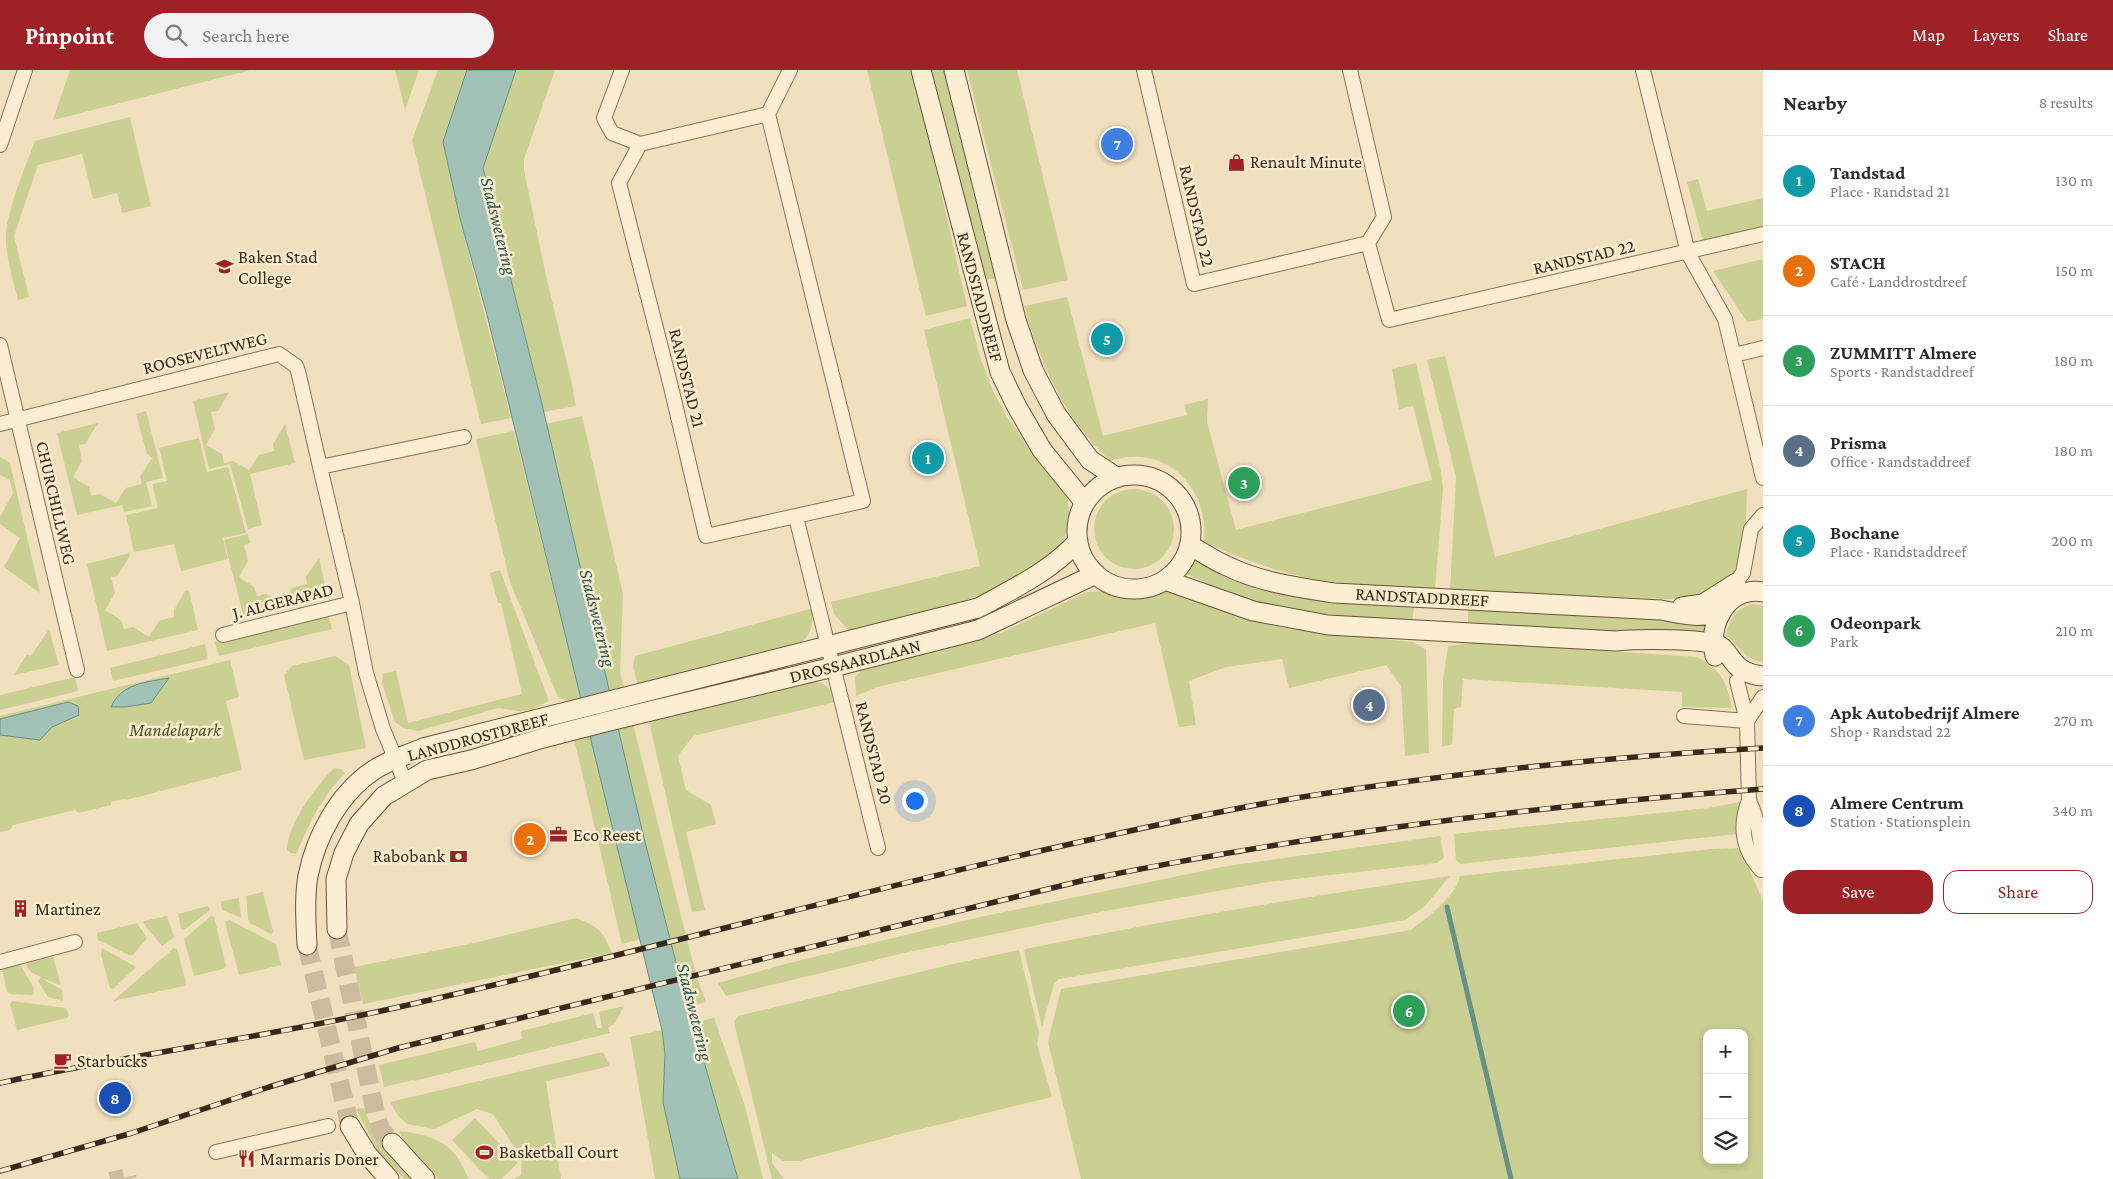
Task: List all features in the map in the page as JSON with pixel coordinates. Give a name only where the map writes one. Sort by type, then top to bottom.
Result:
[{"type":"main road","name":"RANDSTADDREEF","points":[[921,70],[1000,372],[1017,407],[1042,450],[1085,503]]},
{"type":"main road","name":"RANDSTADDREEF","points":[[954,70],[1016,320],[1033,370],[1056,414],[1090,460],[1116,477]]},
{"type":"main road","points":[[1142,475],[1164,483],[1179,496],[1188,511],[1191,524],[1191,546],[1179,568],[1165,580],[1139,589],[1123,588],[1110,583],[1096,574],[1084,559],[1078,541],[1079,517],[1085,503],[1100,485],[1116,477],[1142,475]]},
{"type":"main road","name":"DROSSAARDLAAN","points":[[603,713],[651,701],[828,647],[978,608],[1023,583],[1062,558],[1078,541]]},
{"type":"main road","name":"RANDSTADDREEF","points":[[1191,546],[1225,566],[1290,586],[1334,593],[1662,610],[1721,602],[1752,585]]},
{"type":"main road","name":"DROSSAARDLAAN","points":[[651,701],[833,667],[978,630],[1096,574]]},
{"type":"main road","name":"RANDSTADDREEF","points":[[1165,580],[1253,611],[1328,625],[1616,641],[1638,648],[1710,654],[1714,650]]},
{"type":"main road","points":[[1721,602],[1714,629],[1714,650],[1724,670],[1737,681],[1751,687],[1763,688]]},
{"type":"main road","points":[[1714,650],[1725,649],[1739,668],[1746,672],[1763,676]]},
{"type":"main road","name":"LANDDROSTDREEF","points":[[307,945],[305,912],[308,877],[318,842],[332,814],[351,790],[374,770],[423,748],[541,729],[603,713]]},
{"type":"main road","name":"LANDDROSTDREEF","points":[[337,929],[335,889],[344,853],[358,824],[384,796],[427,770],[471,760],[541,729]]},
{"type":"main road","points":[[350,1126],[367,1154],[389,1179]]},
{"type":"main road","points":[[392,1143],[425,1179]]},
{"type":"street","points":[[0,145],[25,70]]},
{"type":"street","points":[[622,70],[604,118],[612,132],[640,144],[768,114],[790,70]]},
{"type":"street","name":"RANDSTAD 22","points":[[1144,70],[1194,284],[1368,243],[1389,320],[1688,253],[1763,234]]},
{"type":"street","points":[[1350,70],[1384,217],[1368,243]]},
{"type":"street","points":[[1643,70],[1688,253],[1725,320],[1763,478]]},
{"type":"street","name":"RANDSTAD 21","points":[[640,144],[619,183],[706,536],[863,501],[768,114]]},
{"type":"street","name":"CHURCHILLWEG","points":[[0,345],[77,670]]},
{"type":"street","points":[[1734,354],[1763,348]]},
{"type":"street","name":"ROOSEVELTWEG","points":[[18,419],[279,354],[296,366],[352,603],[366,673],[383,730],[405,782]]},
{"type":"street","points":[[0,424],[18,419]]},
{"type":"street","points":[[320,467],[464,436]]},
{"type":"street","points":[[1752,585],[1743,573],[1751,529],[1763,515]]},
{"type":"street","points":[[796,516],[828,647]]},
{"type":"street","points":[[1752,585],[1756,542],[1763,519]]},
{"type":"street","name":"J. ALGERAPAD","points":[[223,635],[352,603]]},
{"type":"street","name":"RANDSTAD 20","points":[[828,647],[878,848]]},
{"type":"street","points":[[1737,681],[1747,721],[1749,800],[1761,837],[1762,871]]},
{"type":"street","points":[[1747,721],[1763,698]]},
{"type":"street","points":[[1684,716],[1747,721]]},
{"type":"street","points":[[0,962],[75,942]]},
{"type":"street","points":[[216,1152],[328,1126]]},
{"type":"green space","points":[[70,70],[251,70],[53,120]]},
{"type":"green space","points":[[395,70],[419,70],[405,110]]},
{"type":"green space","points":[[438,70],[467,70],[443,142],[460,218],[511,418],[481,424],[412,140]]},
{"type":"green space","points":[[516,70],[555,70],[524,159],[524,170],[576,406],[543,412],[483,168]]},
{"type":"green space","points":[[867,70],[913,70],[967,306],[926,316]]},
{"type":"green space","points":[[929,70],[946,70],[997,278],[981,280]]},
{"type":"green space","points":[[967,70],[1017,70],[1068,280],[1023,290]]},
{"type":"green space","points":[[130,117],[151,206],[122,213],[117,193],[93,199],[82,154],[38,165],[14,236],[29,297],[18,300],[8,259],[6,242],[7,223],[13,200],[35,141]]},
{"type":"green space","points":[[1698,179],[1707,211],[1763,198],[1763,226],[1703,241],[1687,182]]},
{"type":"green space","points":[[1763,259],[1763,319],[1747,322],[1713,271]]},
{"type":"green space","points":[[1067,297],[1103,436],[1187,415],[1184,405],[1208,399],[1207,422],[1236,530],[1432,480],[1413,406],[1399,409],[1392,369],[1416,363],[1441,471],[1443,489],[1435,590],[1363,585],[1309,578],[1247,560],[1204,543],[1204,523],[1200,504],[1192,488],[1180,474],[1166,464],[1149,458],[1130,457],[1110,461],[1080,428],[1059,395],[1039,352],[1024,306]]},
{"type":"green space","points":[[970,318],[981,360],[994,393],[1006,415],[1032,453],[1068,499],[1069,515],[1063,546],[1051,560],[995,590],[937,610],[849,631],[834,614],[831,602],[980,566],[924,330]]},
{"type":"green space","points":[[1445,356],[1495,557],[1747,489],[1743,549],[1736,570],[1727,582],[1694,600],[1450,591],[1456,477],[1427,360]]},
{"type":"green space","points":[[229,392],[218,411],[211,412],[215,429],[206,445],[222,454],[224,463],[233,461],[249,470],[259,455],[274,451],[273,444],[285,424],[295,463],[250,474],[262,525],[248,529],[230,464],[209,469],[193,401]]},
{"type":"green space","points":[[146,411],[163,478],[146,482],[152,506],[124,512],[122,505],[77,515],[57,433],[98,423],[85,444],[79,445],[82,461],[73,477],[89,487],[91,496],[100,494],[116,503],[126,488],[142,484],[140,477],[152,458],[147,454],[136,414]]},
{"type":"green space","points":[[582,416],[623,594],[620,672],[697,978],[706,1002],[688,1007],[643,834],[546,424]]},
{"type":"green space","points":[[514,431],[641,939],[622,944],[565,700],[558,697],[510,582],[476,439]]},
{"type":"green space","points":[[199,438],[207,472],[228,467],[246,533],[223,538],[228,559],[181,571],[174,544],[134,552],[126,515],[158,508],[152,484],[167,481],[159,448]]},
{"type":"green space","points":[[0,457],[10,463],[40,593],[4,567],[20,538],[0,524],[0,517],[13,493],[10,480],[0,475]]},
{"type":"green space","points":[[1126,489],[1142,489],[1163,500],[1174,521],[1174,537],[1163,558],[1142,569],[1126,569],[1112,563],[1100,551],[1094,537],[1094,521],[1100,507],[1112,495]]},
{"type":"green space","points":[[248,534],[250,543],[244,545],[248,561],[239,577],[254,587],[257,596],[266,594],[282,603],[292,588],[307,584],[306,577],[319,558],[328,598],[244,618],[224,540]]},
{"type":"green space","points":[[129,553],[130,556],[117,576],[111,577],[115,593],[105,610],[121,620],[124,629],[133,627],[149,637],[159,621],[174,617],[174,610],[185,591],[189,590],[198,630],[107,651],[87,564]]},
{"type":"green space","points":[[1195,558],[1324,599],[1414,607],[1412,623],[1316,615],[1239,598],[1186,574]]},
{"type":"green space","points":[[500,570],[549,701],[530,710],[518,711],[498,708],[418,731],[403,728],[395,722],[382,683],[383,674],[396,671],[408,723],[522,694],[501,603],[498,603],[490,573]]},
{"type":"green space","points":[[1171,589],[1234,614],[1284,628],[1412,642],[1426,649],[1429,753],[1405,756],[1401,686],[1386,665],[1289,688],[1282,659],[1226,667],[1189,681],[1196,725],[1179,727],[1155,623],[877,687],[856,696],[855,677],[861,671],[1001,633],[1087,592],[1101,591],[1136,599]]},
{"type":"green space","points":[[1752,604],[1763,605],[1763,662],[1747,656],[1726,636],[1731,620],[1737,612]]},
{"type":"green space","points":[[814,608],[807,637],[791,649],[638,685],[633,666],[635,656]]},
{"type":"green space","points":[[1468,608],[1710,623],[1707,639],[1468,624]]},
{"type":"green space","points":[[328,614],[332,629],[219,656],[215,642]]},
{"type":"green space","points":[[49,629],[59,665],[14,675],[27,654],[31,656]]},
{"type":"green space","points":[[1478,642],[1697,657],[1718,672],[1728,692],[1732,708],[1682,707],[1682,692],[1463,679],[1461,707],[1454,709],[1452,744],[1442,747],[1443,680],[1448,646]]},
{"type":"green space","points":[[205,644],[208,659],[113,681],[110,668]]},
{"type":"green space","points":[[335,656],[349,665],[366,748],[304,760],[284,675],[292,666]]},
{"type":"green space","name":"Mandelapark","points":[[230,660],[239,697],[226,701],[242,770],[126,800],[111,802],[111,805],[79,813],[75,810],[13,825],[10,830],[0,832],[0,716]]},
{"type":"green space","points":[[75,677],[78,691],[0,710],[0,695]]},
{"type":"green space","points":[[813,681],[828,687],[835,702],[693,736],[678,756],[686,790],[711,805],[716,824],[686,832],[705,910],[692,912],[649,721]]},
{"type":"green space","points":[[334,768],[341,769],[345,773],[330,790],[312,819],[296,854],[291,853],[287,850],[292,828],[311,795]]},
{"type":"green space","points":[[1740,802],[1737,834],[1460,864],[1456,860],[1454,834],[1709,808]]},
{"type":"green space","points":[[1440,836],[1444,858],[1437,863],[1268,882],[1100,912],[904,953],[726,996],[718,983],[785,964],[980,917],[1227,866]]},
{"type":"green space","points":[[1740,848],[1763,901],[1763,1179],[1081,1179],[1048,1042],[1061,989],[1411,930],[1447,899],[1460,876],[1712,849]]},
{"type":"green space","points":[[1450,876],[1424,907],[1405,920],[1059,979],[1054,984],[1042,1027],[1025,949],[1237,909]]},
{"type":"green space","points":[[263,892],[273,932],[271,934],[250,923],[248,920],[246,896]]},
{"type":"green space","points":[[239,898],[241,917],[222,910],[222,901]]},
{"type":"green space","points":[[208,906],[210,910],[184,930],[181,929],[178,914]]},
{"type":"green space","points":[[167,916],[174,937],[162,946],[143,923],[144,921]]},
{"type":"green space","points":[[211,916],[214,917],[226,966],[223,969],[194,976],[184,939]]},
{"type":"green space","points":[[576,918],[599,930],[606,939],[612,953],[363,1004],[354,967],[474,943]]},
{"type":"green space","points":[[229,920],[276,944],[281,965],[239,975],[225,922]]},
{"type":"green space","points":[[137,923],[147,938],[133,955],[129,955],[98,940],[97,933]]},
{"type":"green space","points":[[102,948],[136,967],[113,989],[110,988],[101,955]]},
{"type":"green space","points":[[174,948],[177,949],[186,983],[184,986],[113,1001]]},
{"type":"green space","points":[[1019,950],[1039,1033],[1037,1044],[1052,1097],[799,1161],[783,1161],[772,1153],[772,1163],[784,1179],[772,1179],[734,1022],[738,1016]]},
{"type":"green space","points":[[53,957],[61,985],[41,978],[62,990],[63,1001],[48,997],[38,981],[41,977],[32,973],[26,965],[27,963]]},
{"type":"green space","points":[[18,964],[34,988],[32,995],[10,994],[7,992],[2,970]]},
{"type":"green space","points":[[12,1001],[66,1008],[69,1016],[17,1030],[10,1004]]},
{"type":"green space","points":[[624,1006],[615,1023],[608,1028],[610,1033],[384,1087],[379,1065],[475,1042],[478,1051],[522,1039],[521,1031],[593,1013],[597,1028],[602,1028],[599,1012]]},
{"type":"green space","points":[[714,1018],[745,1106],[763,1179],[738,1179],[691,1023]]},
{"type":"green space","points":[[662,1030],[665,1054],[663,1102],[680,1179],[655,1179],[630,1037]]},
{"type":"green space","points":[[603,1052],[610,1066],[546,1081],[561,1179],[514,1179],[521,1175],[522,1159],[493,1114],[477,1109],[434,1129],[407,1124],[398,1116],[390,1102]]},
{"type":"green space","points":[[364,1108],[373,1129],[384,1147],[414,1179],[404,1179],[378,1151],[356,1109]]},
{"type":"green space","name":"Basketball Court","points":[[475,1118],[518,1163],[501,1179],[489,1179],[452,1140]]},
{"type":"green space","points":[[399,1131],[435,1139],[448,1147],[460,1161],[469,1179],[439,1179],[411,1153]]},
{"type":"water","points":[[467,70],[516,70],[483,168],[541,400],[643,834],[694,1032],[738,1179],[680,1179],[663,1102],[665,1054],[662,1030],[486,311],[460,218],[443,142]]},
{"type":"water","points":[[169,678],[151,703],[111,707],[121,693],[128,688]]},
{"type":"water","points":[[68,702],[78,706],[79,715],[52,727],[40,740],[0,735],[0,719]]},
{"type":"waterway","points":[[1447,907],[1511,1179]]},
{"type":"tunnel","points":[[337,929],[376,1116],[381,1130],[392,1143]]},
{"type":"tunnel","points":[[307,945],[350,1126]]},
{"type":"tunnel","points":[[110,1179],[129,1175],[130,1179]]},
{"type":"railway","points":[[0,1083],[293,1029],[390,1009],[562,969],[904,883],[1130,831],[1241,808],[1354,789],[1529,767],[1763,748]]},
{"type":"railway","points":[[0,1171],[132,1133],[269,1087],[398,1048],[1085,880],[1337,835],[1507,813],[1763,789]]},
{"type":"place","name":"Apk Autobedrijf Almere","points":[[1117,144]]},
{"type":"place","name":"Renault Minute","points":[[1236,162]]},
{"type":"place","name":"Baken Stad College","points":[[224,267]]},
{"type":"place","name":"Bochane","points":[[1107,339]]},
{"type":"place","name":"Tandstad","points":[[928,458]]},
{"type":"place","name":"ZUMMITT Almere","points":[[1244,483]]},
{"type":"place","name":"Prisma","points":[[1369,705]]},
{"type":"place","name":"Eco Reest","points":[[559,835]]},
{"type":"place","name":"STACH","points":[[530,839]]},
{"type":"place","name":"Rabobank","points":[[459,856]]},
{"type":"place","name":"Martinez","points":[[21,909]]},
{"type":"place","name":"Odeonpark","points":[[1409,1011]]},
{"type":"place","name":"Starbucks","points":[[63,1061]]},
{"type":"place","name":"Almere Centrum","points":[[115,1098]]},
{"type":"place","name":"Basketball Court","points":[[485,1152]]},
{"type":"place","name":"Marmaris Doner","points":[[246,1159]]},
{"type":"water label","name":"Stadswetering","points":[[499,226]]},
{"type":"water label","name":"Stadswetering","points":[[598,618]]},
{"type":"water label","name":"Stadswetering","points":[[695,1012]]}]
